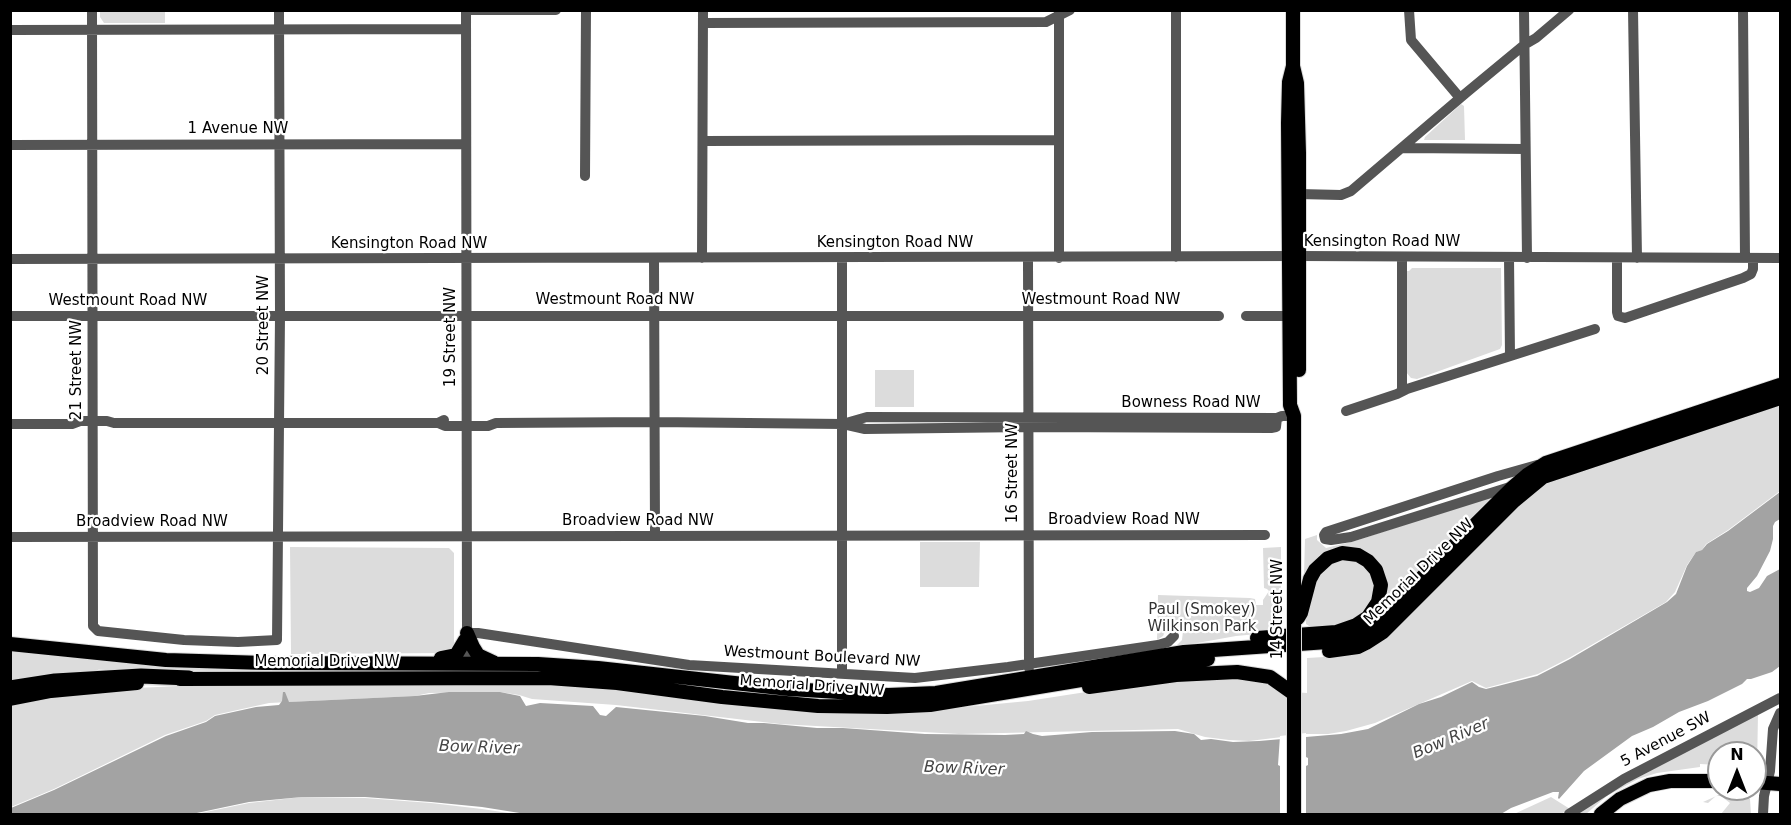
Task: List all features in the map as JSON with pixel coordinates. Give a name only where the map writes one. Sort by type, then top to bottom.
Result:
[{"type":"highway","points":[[10,688],[55,681],[141,676],[189,678]]},
{"type":"main road","name":"14 Street NW","points":[[1293,10],[1293,66],[1297,82],[1299,194],[1288,316],[1290,405],[1294,416],[1294,808]]},
{"type":"main road","name":"14 Street NW","points":[[1293,66],[1289,82],[1287,123],[1289,221],[1294,256],[1298,406],[1294,416]]},
{"type":"main road","name":"Memorial Drive NW","points":[[1036,684],[1184,652],[1328,643],[1342,641],[1364,633],[1390,611],[1514,486],[1546,463],[1780,385]]},
{"type":"main road","name":"Memorial Drive NW","points":[[10,699],[51,691],[189,678],[497,671],[538,664],[598,668],[789,689],[888,695],[1036,684],[1207,659],[1347,649],[1366,643],[1383,632],[1514,501],[1544,477],[1780,398]]},
{"type":"main road","points":[[1184,652],[1229,641],[1336,632],[1350,628],[1368,617],[1377,602],[1381,585],[1376,570],[1358,555],[1342,553],[1328,558],[1315,570],[1310,579],[1301,613],[1294,625]]},
{"type":"main road","points":[[265,663],[318,658],[445,658],[456,655],[466,637],[477,653],[497,671]]},
{"type":"main road","name":"Memorial Drive NW","points":[[10,644],[166,660],[467,664],[497,671]]},
{"type":"main road","points":[[1036,684],[1055,690],[1176,675],[1237,672],[1270,677],[1294,694]]},
{"type":"main road","points":[[1601,814],[1620,800],[1649,785],[1679,780],[1707,781]]},
{"type":"street","name":"21 Street NW","points":[[92,10],[92,622]]},
{"type":"street","name":"20 Street NW","points":[[92,622],[94,629],[98,631],[184,640],[238,642],[277,640],[280,316],[279,10]]},
{"type":"street","points":[[466,10],[556,10]]},
{"type":"street","name":"19 Street NW","points":[[466,10],[467,664]]},
{"type":"street","points":[[585,176],[586,10]]},
{"type":"street","points":[[702,258],[703,10]]},
{"type":"street","points":[[940,10],[940,22]]},
{"type":"street","points":[[703,23],[1046,22],[1059,13],[1070,10]]},
{"type":"street","points":[[1176,10],[1176,257]]},
{"type":"street","points":[[1409,10],[1411,40],[1460,98]]},
{"type":"street","points":[[1524,10],[1527,258]]},
{"type":"street","points":[[1299,194],[1347,194],[1460,98],[1569,10]]},
{"type":"street","points":[[1633,10],[1637,258]]},
{"type":"street","points":[[1617,258],[1617,312],[1618,316],[1625,318],[1751,274],[1753,268],[1749,258],[1743,10]]},
{"type":"street","points":[[1059,13],[1059,258]]},
{"type":"street","points":[[10,30],[466,29]]},
{"type":"street","points":[[703,141],[1059,140]]},
{"type":"street","name":"1 Avenue NW","points":[[10,145],[466,144]]},
{"type":"street","points":[[1403,148],[1525,149]]},
{"type":"street","name":"Kensington Road NW","points":[[10,259],[1294,256],[1780,258]]},
{"type":"street","points":[[1402,257],[1402,391]]},
{"type":"street","points":[[1509,257],[1509,356]]},
{"type":"street","points":[[654,258],[655,535]]},
{"type":"street","points":[[842,258],[842,674]]},
{"type":"street","name":"16 Street NW","points":[[1028,258],[1028,663],[1036,684]]},
{"type":"street","name":"Westmount Road NW","points":[[10,316],[1219,316]]},
{"type":"street","points":[[1246,316],[1288,316]]},
{"type":"street","points":[[1346,411],[1595,329]]},
{"type":"street","name":"Bowness Road NW","points":[[10,424],[72,424],[80,421],[92,424],[107,421],[114,423],[438,423],[445,419],[466,423],[489,419],[496,423],[843,424],[867,417],[1028,423],[1294,416]]},
{"type":"street","name":"Memorial Drive NW","points":[[1544,477],[1351,537],[1325,539],[1326,532],[1498,476],[1546,463]]},
{"type":"street","name":"Broadview Road NW","points":[[10,537],[1265,535]]},
{"type":"street","name":"Westmount Boulevard NW","points":[[466,637],[478,633],[689,666],[915,678],[1158,645],[1168,642],[1174,636]]},
{"type":"street","name":"5 Avenue SW","points":[[1569,814],[1624,780],[1780,698]]},
{"type":"street","points":[[1767,783],[1773,729],[1780,713]]},
{"type":"green space","points":[[100,11],[165,11],[165,23],[104,23],[100,17]]},
{"type":"green space","points":[[1461,104],[1464,106],[1465,140],[1424,140],[1425,137]]},
{"type":"green space","points":[[1412,268],[1501,268],[1502,345],[1500,349],[1417,379],[1411,378],[1406,372],[1407,271]]},
{"type":"green space","points":[[875,370],[914,370],[914,407],[875,407]]},
{"type":"green space","points":[[1780,402],[1780,491],[1706,544],[1702,550],[1696,552],[1687,565],[1675,592],[1666,602],[1538,674],[1486,688],[1472,681],[1375,723],[1346,731],[1249,741],[1205,737],[1178,729],[959,734],[780,724],[616,705],[532,699],[500,692],[429,693],[415,696],[269,703],[215,715],[206,721],[165,735],[54,789],[11,807],[11,706],[18,702],[116,689],[241,683],[510,682],[912,712],[1028,701],[1170,679],[1260,678],[1292,692],[1307,693],[1307,658],[1341,656],[1522,498],[1548,480]]},
{"type":"green space","points":[[1495,495],[1373,620],[1384,589],[1355,550],[1304,575],[1305,539],[1317,535],[1317,540],[1326,548],[1355,541]]},
{"type":"green space","points":[[920,542],[980,542],[979,587],[920,587]]},
{"type":"green space","points":[[290,547],[449,548],[454,553],[454,645],[452,650],[447,653],[291,654]]},
{"type":"green space","name":"Paul (Smokey) Wilkinson Park","points":[[1281,547],[1279,632],[1236,636],[1175,647],[1182,640],[1183,631],[1172,626],[1167,627],[1163,636],[1157,640],[1158,595],[1250,598],[1255,599],[1256,605],[1263,605],[1263,600],[1269,591],[1264,588],[1263,548]]},
{"type":"green space","points":[[1352,558],[1369,569],[1375,589],[1369,607],[1350,624],[1314,629],[1306,624],[1306,617],[1320,572],[1336,560]]},
{"type":"green space","points":[[10,647],[465,668],[468,672],[99,669],[11,684]]},
{"type":"green space","points":[[1758,713],[1758,741],[1707,741],[1707,764],[1657,773],[1638,779],[1607,796],[1586,814],[1574,814],[1603,796]]},
{"type":"green space","points":[[302,797],[365,798],[431,803],[515,814],[196,814],[249,803]]},
{"type":"green space","points":[[1551,797],[1570,809],[1561,814],[1514,814]]},
{"type":"green space","points":[[1727,801],[1750,801],[1751,814],[1721,814],[1730,803]]},
{"type":"water","name":"Bow River","points":[[1780,492],[1780,519],[1773,526],[1770,551],[1747,591],[1759,588],[1767,576],[1780,569],[1780,666],[1772,672],[1747,679],[1742,684],[1708,701],[1679,712],[1632,736],[1584,771],[1559,799],[1559,792],[1553,792],[1501,814],[526,814],[431,802],[365,797],[302,797],[249,802],[192,814],[11,814],[11,808],[166,736],[206,722],[215,716],[256,707],[279,705],[283,692],[289,702],[415,696],[449,692],[500,692],[520,696],[526,706],[540,703],[593,706],[600,715],[606,716],[616,707],[748,723],[925,734],[1005,735],[1024,734],[1026,731],[1042,736],[1092,732],[1175,731],[1194,734],[1201,740],[1233,742],[1341,734],[1368,729],[1472,682],[1486,689],[1537,676],[1570,659],[1667,602],[1676,594],[1687,566],[1696,552],[1702,550],[1707,544]]},
{"type":"pier","points":[[1306,733],[1308,765],[1306,766],[1306,814],[1280,814],[1280,766],[1278,765],[1280,736]]}]
